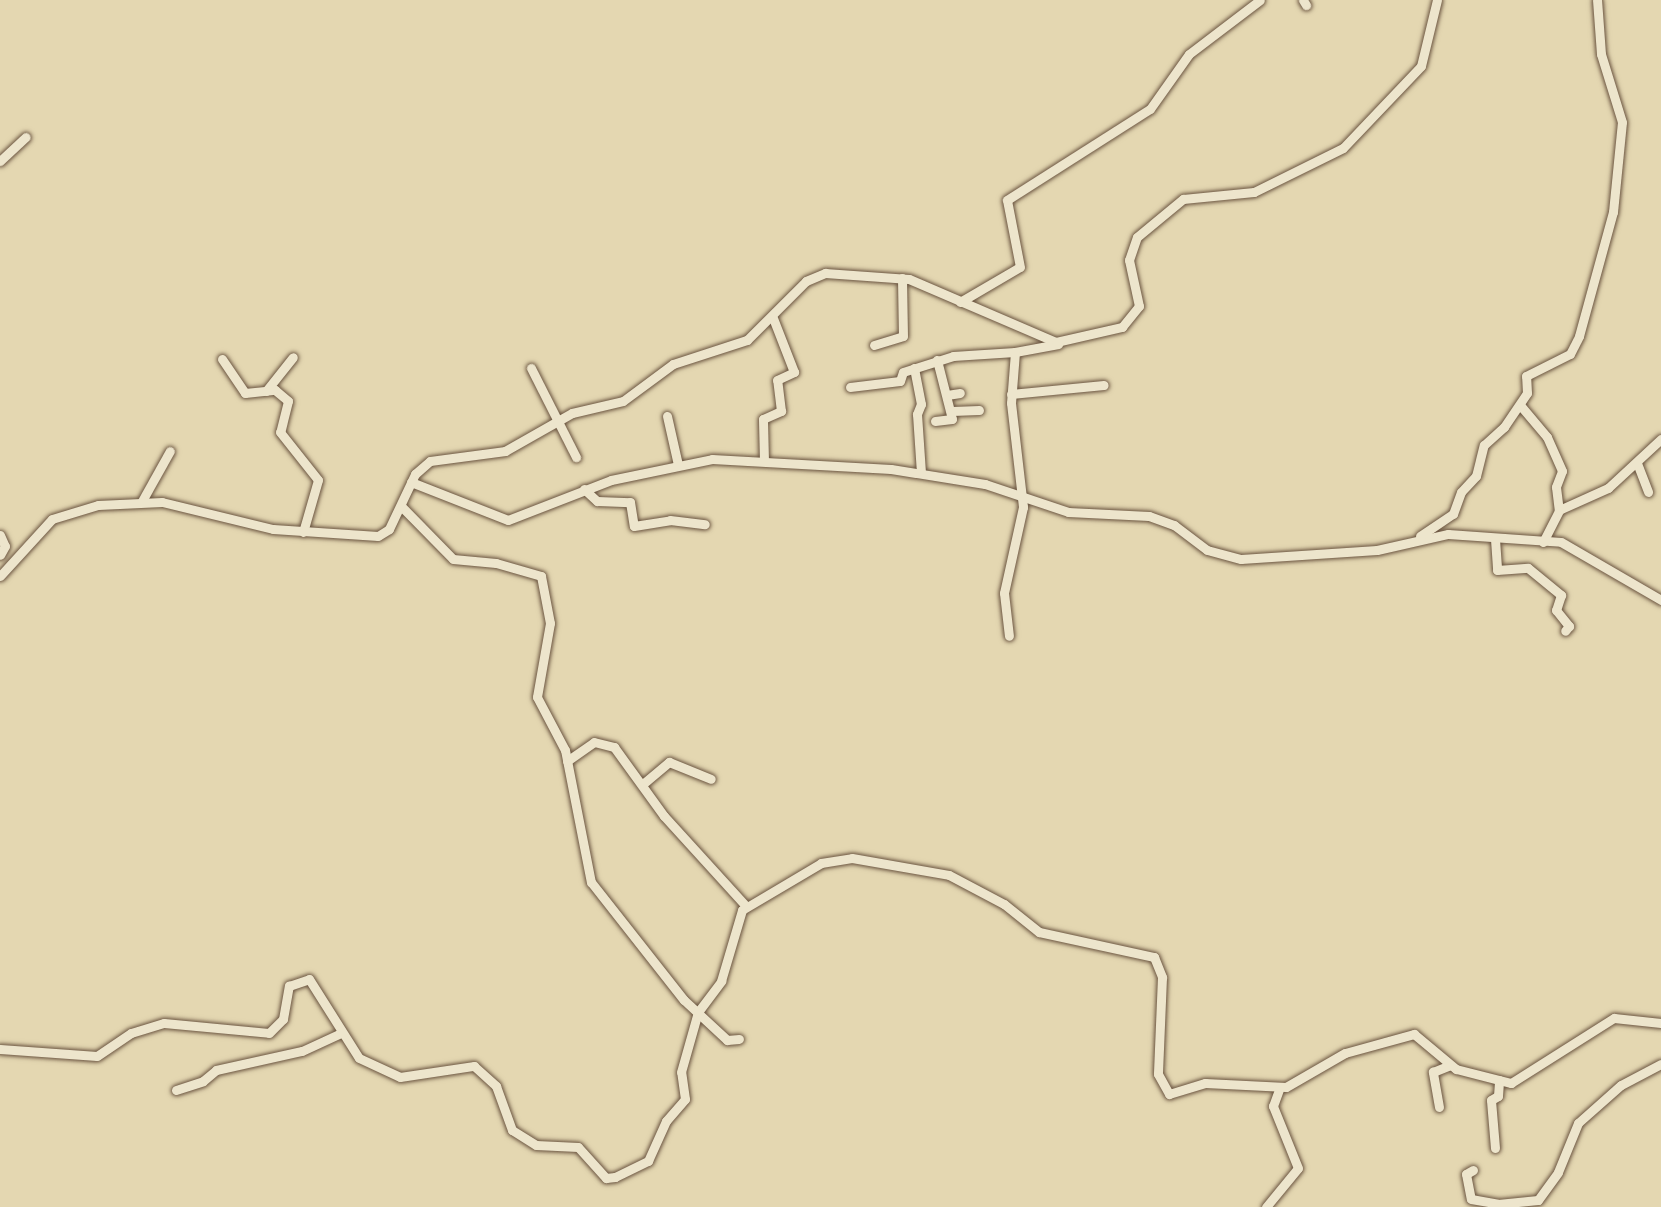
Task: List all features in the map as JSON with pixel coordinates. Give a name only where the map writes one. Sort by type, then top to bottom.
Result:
[{"type":"street","points":[[960,302],[1020,267],[1007,200],[1150,109],[1189,54],[1260,0]]},
{"type":"street","points":[[850,387],[900,381],[903,372],[937,360],[1015,352],[1069,342],[1122,327],[1135,316],[1139,306],[1130,251],[1137,237],[1175,204],[1200,195],[1254,192],[1343,148],[1421,66],[1437,0]]},
{"type":"street","points":[[1408,546],[1453,514],[1461,492],[1476,476],[1484,445],[1527,393],[1526,376],[1570,354],[1578,339],[1613,212],[1622,122],[1601,54],[1599,1]]},
{"type":"street","points":[[0,161],[26,137]]},
{"type":"street","points":[[0,576],[43,526],[61,514],[142,501],[303,532],[378,536],[389,529],[411,482],[430,461],[511,449],[581,409],[623,401],[663,369],[732,348],[773,318],[813,276],[838,273],[902,278],[1050,341],[1069,342]]},
{"type":"street","points":[[874,345],[903,336],[902,278]]},
{"type":"street","points":[[764,461],[763,419],[781,411],[777,380],[794,372],[773,318]]},
{"type":"street","points":[[1009,636],[1004,595],[1023,507],[1019,494],[1011,394],[1015,352]]},
{"type":"street","points":[[266,391],[293,357]]},
{"type":"street","points":[[222,359],[245,393],[279,391],[287,399],[280,432],[318,477],[303,532]]},
{"type":"street","points":[[935,421],[949,422],[952,411],[937,360]]},
{"type":"street","points":[[531,368],[561,421],[576,457]]},
{"type":"street","points":[[914,368],[921,404],[917,414],[921,473]]},
{"type":"street","points":[[1011,394],[1104,385]]},
{"type":"street","points":[[947,395],[960,393]]},
{"type":"street","points":[[1520,405],[1547,437],[1562,471],[1556,487],[1559,510],[1543,542]]},
{"type":"street","points":[[952,411],[979,410]]},
{"type":"street","points":[[667,416],[678,465]]},
{"type":"street","points":[[1559,510],[1608,488],[1661,439]]},
{"type":"street","points":[[142,501],[170,451]]},
{"type":"street","points":[[411,482],[508,520],[584,489],[678,465],[764,461],[921,473],[1019,494],[1068,512],[1149,516],[1174,525],[1207,550],[1241,559],[1408,546],[1440,534],[1543,542],[1576,548],[1661,600]]},
{"type":"street","points":[[1637,463],[1648,492]]},
{"type":"street","points":[[584,489],[597,501],[630,502],[634,526],[670,520],[705,524]]},
{"type":"street","points":[[401,506],[416,527],[453,559],[539,573],[550,623],[537,697],[567,761],[591,882],[697,1014],[727,1040],[739,1039]]},
{"type":"street","points":[[0,535],[5,546],[0,555]]},
{"type":"street","points":[[1495,539],[1495,566],[1528,568],[1561,595],[1556,610],[1569,626],[1565,631]]},
{"type":"street","points":[[567,761],[594,742],[607,742],[644,783],[664,816],[746,906]]},
{"type":"street","points":[[644,783],[669,762],[711,779]]},
{"type":"street","points":[[0,1049],[100,1056],[131,1033],[164,1023],[269,1033],[283,1019],[289,986],[308,978],[355,1055],[394,1076],[476,1067],[496,1086],[512,1130],[538,1145],[578,1147],[607,1178],[647,1162],[666,1121],[683,1103],[681,1067],[697,1014],[721,981],[746,906],[813,867],[840,859],[949,875],[1004,904],[1039,932],[1154,957],[1162,977],[1156,1028],[1158,1074],[1165,1093],[1214,1083],[1280,1087],[1345,1053],[1409,1035],[1424,1039],[1450,1065],[1499,1080],[1521,1079],[1614,1018],[1661,1023]]},
{"type":"street","points":[[176,1090],[203,1081],[216,1070],[302,1051],[341,1033]]},
{"type":"street","points":[[1473,1170],[1466,1174],[1470,1198],[1496,1205],[1542,1196],[1578,1123],[1621,1085],[1661,1064]]},
{"type":"street","points":[[1439,1107],[1433,1072],[1450,1065]]},
{"type":"street","points":[[1495,1148],[1491,1100],[1498,1096],[1499,1080]]},
{"type":"street","points":[[1266,1207],[1298,1168],[1273,1106],[1280,1087]]}]
